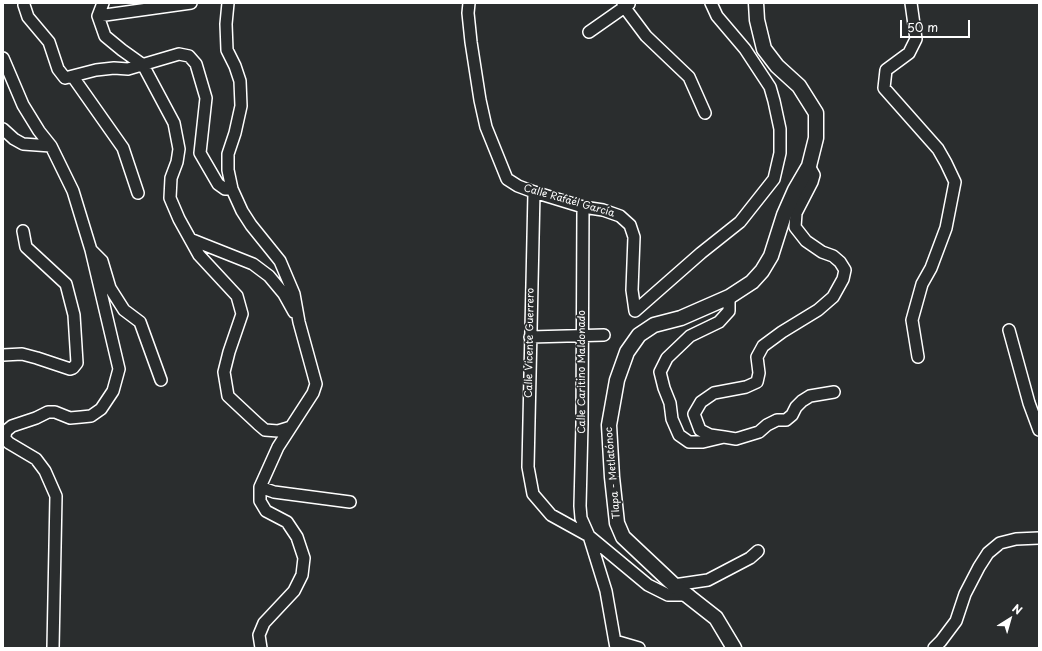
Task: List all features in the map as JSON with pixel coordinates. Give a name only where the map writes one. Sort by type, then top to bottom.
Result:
[{"type":"main road","name":"Tlapa - Metlatónoc","points":[[734,648],[716,618],[689,595],[674,585],[623,538],[617,523],[612,477],[609,425],[617,380],[627,352],[639,335],[654,325],[681,318],[729,297],[752,282],[762,271],[771,256],[784,215],[809,166],[816,138],[816,113],[798,86],[777,66],[764,49],[757,20],[756,3]]},
{"type":"street","points":[[103,3],[98,16],[105,36],[143,65],[174,123],[179,149],[177,162],[171,178],[170,198],[199,255],[237,296],[242,314],[224,372],[228,396],[265,430],[278,431],[292,427]]},
{"type":"street","points":[[98,16],[191,3]]},
{"type":"street","points":[[228,3],[226,24],[227,50],[240,81],[240,106],[235,133],[228,154],[228,170],[232,190],[251,225],[280,261],[294,294],[299,322],[316,384],[313,393],[278,447],[260,487],[260,501],[266,511],[287,522],[297,537],[304,558],[302,575],[294,591],[264,623],[259,634],[261,648]]},
{"type":"street","name":"Calle Rafaél García","points":[[469,3],[468,13],[471,42],[486,127],[508,179],[518,186],[534,192],[583,207],[603,210],[620,216],[630,225],[634,238],[632,290],[635,311],[701,253],[740,222],[774,179],[780,153],[780,129],[770,86],[745,49],[717,16],[711,3]]},
{"type":"street","points":[[911,3],[916,39],[909,53],[886,70],[884,88],[938,149],[955,182],[946,228],[931,268],[922,284],[912,320],[918,357]]},
{"type":"street","points":[[24,5],[28,17],[49,42],[58,69],[65,78],[96,70],[114,68],[128,69],[179,54],[189,56],[196,64],[206,98],[200,153],[218,184],[225,189],[232,190]]},
{"type":"street","points":[[589,32],[626,5],[646,36],[689,77],[705,113]]},
{"type":"street","points":[[3,58],[23,105],[39,131],[51,146],[73,191],[91,250],[119,369],[113,391],[101,409],[91,416],[70,418],[55,412],[48,412],[36,418],[12,426],[6,430],[5,439],[9,443],[36,459],[45,471],[56,496],[52,648]]},
{"type":"street","points":[[73,77],[124,148],[138,193]]},
{"type":"street","points":[[3,129],[14,139],[23,144],[51,146]]},
{"type":"street","points":[[809,166],[814,175],[796,213],[795,227],[806,241],[822,252],[833,256],[840,262],[845,270],[843,279],[833,297],[818,310],[782,332],[763,346],[757,357],[759,373],[757,382],[746,387],[714,393],[700,402],[694,414],[700,430],[710,435],[736,439],[759,432],[767,425],[777,420],[786,420],[792,415],[802,400],[810,396],[834,392]]},
{"type":"street","name":"Calle Vicente Guerrero","points":[[534,192],[528,467],[534,494],[551,515],[589,536]]},
{"type":"street","name":"Calle Caritino Maldonado","points":[[583,207],[580,506],[581,518],[589,536],[606,592],[616,644]]},
{"type":"street","points":[[3,355],[22,354],[70,369],[73,368],[77,362],[74,315],[66,284],[26,247],[23,231]]},
{"type":"street","points":[[190,239],[253,264],[270,276],[284,294],[299,322]]},
{"type":"street","points":[[91,250],[102,261],[110,288],[124,310],[140,322],[161,380]]},
{"type":"street","points":[[724,437],[703,442],[689,442],[679,435],[672,418],[670,403],[660,372],[667,358],[690,336],[719,322],[729,311],[729,297]]},
{"type":"street","points":[[1009,330],[1029,403],[1039,430]]},
{"type":"street","points":[[530,337],[604,335]]},
{"type":"street","points":[[260,487],[274,492],[350,502]]},
{"type":"street","points":[[589,536],[648,585],[668,595],[689,595]]},
{"type":"street","points":[[934,648],[942,641],[956,620],[966,594],[979,567],[988,553],[1000,543],[1016,539],[1039,538]]},
{"type":"street","points":[[674,585],[708,580],[750,558],[758,551]]},
{"type":"street","points":[[616,644],[639,648]]}]
